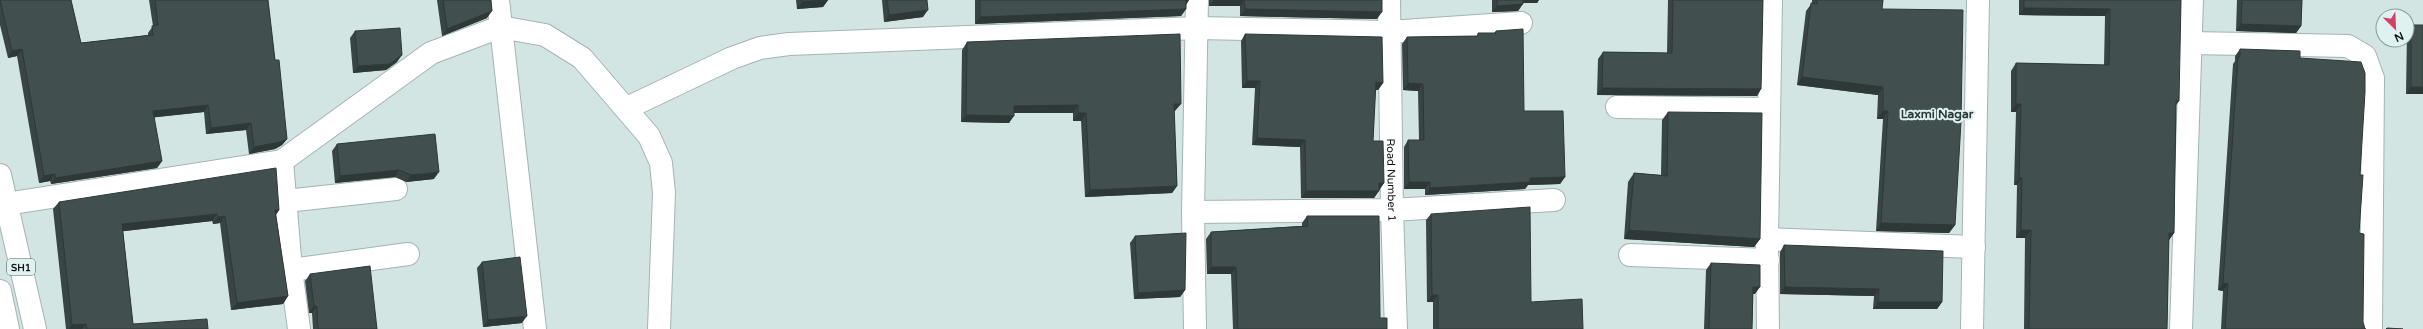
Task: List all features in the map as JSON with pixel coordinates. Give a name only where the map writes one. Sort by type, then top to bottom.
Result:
[{"type":"street","points":[[498,0],[535,329]]},
{"type":"street","points":[[1195,329],[1193,212],[1198,28],[1197,0]]},
{"type":"street","name":"Road Number 1","points":[[1389,0],[1392,210],[1396,329]]},
{"type":"street","points":[[1768,329],[1771,0]]},
{"type":"street","points":[[1972,329],[1978,0]]},
{"type":"street","points":[[2181,329],[2189,43],[2192,0]]},
{"type":"street","points":[[627,108],[732,58],[760,48],[789,44],[1198,28],[1389,32],[1521,22]]},
{"type":"street","points":[[3,205],[282,161],[432,53],[500,27],[545,36],[582,58],[627,108],[649,136],[661,163],[664,194],[659,329]]},
{"type":"street","points":[[2189,43],[2348,46],[2365,56],[2373,78],[2371,329]]},
{"type":"street","points":[[1616,107],[1769,109]]},
{"type":"street","points":[[282,161],[291,270],[299,329]]},
{"type":"street","name":"SH1","points":[[0,175],[3,205],[35,329]]},
{"type":"street","points":[[286,201],[396,189]]},
{"type":"street","points":[[1193,212],[1392,210],[1554,200]]},
{"type":"street","points":[[1630,255],[1768,250],[1974,247]]},
{"type":"street","points":[[291,270],[408,254]]},
{"type":"street","points":[[0,291],[8,329]]},
{"type":"building","points":[[0,0],[71,0],[81,43],[153,35],[152,26],[158,25],[155,0],[268,0],[275,60],[279,60],[287,139],[280,142],[254,147],[251,123],[211,128],[208,105],[153,111],[162,161],[55,178],[55,174],[44,176],[22,49],[12,51]]},
{"type":"building","points":[[443,0],[491,0],[492,11],[447,29]]},
{"type":"building","points":[[801,0],[828,0],[802,2]]},
{"type":"building","points":[[887,0],[927,0],[928,10],[889,15]]},
{"type":"building","points":[[980,0],[1186,0],[1186,9],[980,17]]},
{"type":"building","points":[[1244,0],[1382,0],[1382,12],[1245,9]]},
{"type":"building","points":[[1497,0],[1523,0],[1523,4],[1497,6]]},
{"type":"building","points":[[1673,0],[1763,0],[1761,89],[1602,88],[1603,52],[1672,53]]},
{"type":"building","points":[[1817,0],[1883,0],[1882,9],[1963,10],[1961,122],[1955,225],[1881,223],[1888,111],[1883,111],[1883,87],[1802,77],[1811,3],[1817,4]]},
{"type":"building","points":[[2024,0],[2181,0],[2179,101],[2176,101],[2174,233],[2169,233],[2167,329],[2029,329],[2031,230],[2021,230],[2022,178],[2019,177],[2021,104],[2016,104],[2016,63],[2109,65],[2110,9],[2024,8]]},
{"type":"building","points":[[2242,0],[2302,0],[2301,26],[2241,24]]},
{"type":"building","points":[[2415,25],[2423,25],[2423,87],[2411,87],[2411,48],[2415,48]]},
{"type":"building","points":[[400,28],[402,55],[390,64],[358,66],[355,31]]},
{"type":"building","points":[[1523,29],[1524,111],[1563,111],[1565,177],[1530,178],[1530,182],[1430,188],[1430,182],[1409,182],[1408,140],[1424,140],[1423,84],[1408,83],[1407,37],[1478,36],[1478,33],[1496,33],[1496,31]]},
{"type":"building","points":[[1180,34],[1181,104],[1174,104],[1177,186],[1090,190],[1086,113],[1078,113],[1078,105],[1014,106],[1014,116],[966,115],[967,42]]},
{"type":"building","points":[[1245,34],[1382,37],[1383,83],[1376,82],[1373,141],[1383,141],[1384,183],[1379,183],[1379,191],[1306,191],[1305,140],[1257,138],[1260,81],[1247,81]]},
{"type":"building","points":[[2240,49],[2300,51],[2300,58],[2361,62],[2365,73],[2365,92],[2360,175],[2363,175],[2359,233],[2364,234],[2363,322],[2365,329],[2225,329],[2228,284],[2223,283],[2238,57],[2240,57]]},
{"type":"building","points":[[1668,112],[1762,113],[1760,239],[1629,230],[1634,173],[1667,176]]},
{"type":"building","points":[[435,134],[439,172],[411,175],[399,170],[340,176],[337,144]]},
{"type":"building","points":[[276,168],[279,210],[275,210],[288,296],[237,303],[225,216],[218,217],[217,214],[122,224],[133,324],[207,319],[208,329],[87,329],[86,324],[72,325],[59,202]]},
{"type":"building","points":[[1530,207],[1531,302],[1582,299],[1583,329],[1438,329],[1438,295],[1432,295],[1431,214]]},
{"type":"building","points":[[1307,216],[1379,216],[1380,318],[1387,318],[1387,329],[1238,329],[1236,267],[1211,267],[1211,232],[1308,226]]},
{"type":"building","points":[[1186,233],[1185,290],[1138,293],[1135,236]]},
{"type":"building","points":[[1784,245],[1943,251],[1942,302],[1878,302],[1879,289],[1785,287]]},
{"type":"building","points":[[520,257],[527,316],[488,320],[482,262]]},
{"type":"building","points":[[1711,263],[1760,265],[1760,287],[1753,287],[1752,329],[1709,329]]},
{"type":"building","points":[[370,266],[377,329],[318,329],[317,306],[314,306],[310,274]]},
{"type":"district","name":"Laxmi Nagar","points":[[1937,114]]}]
